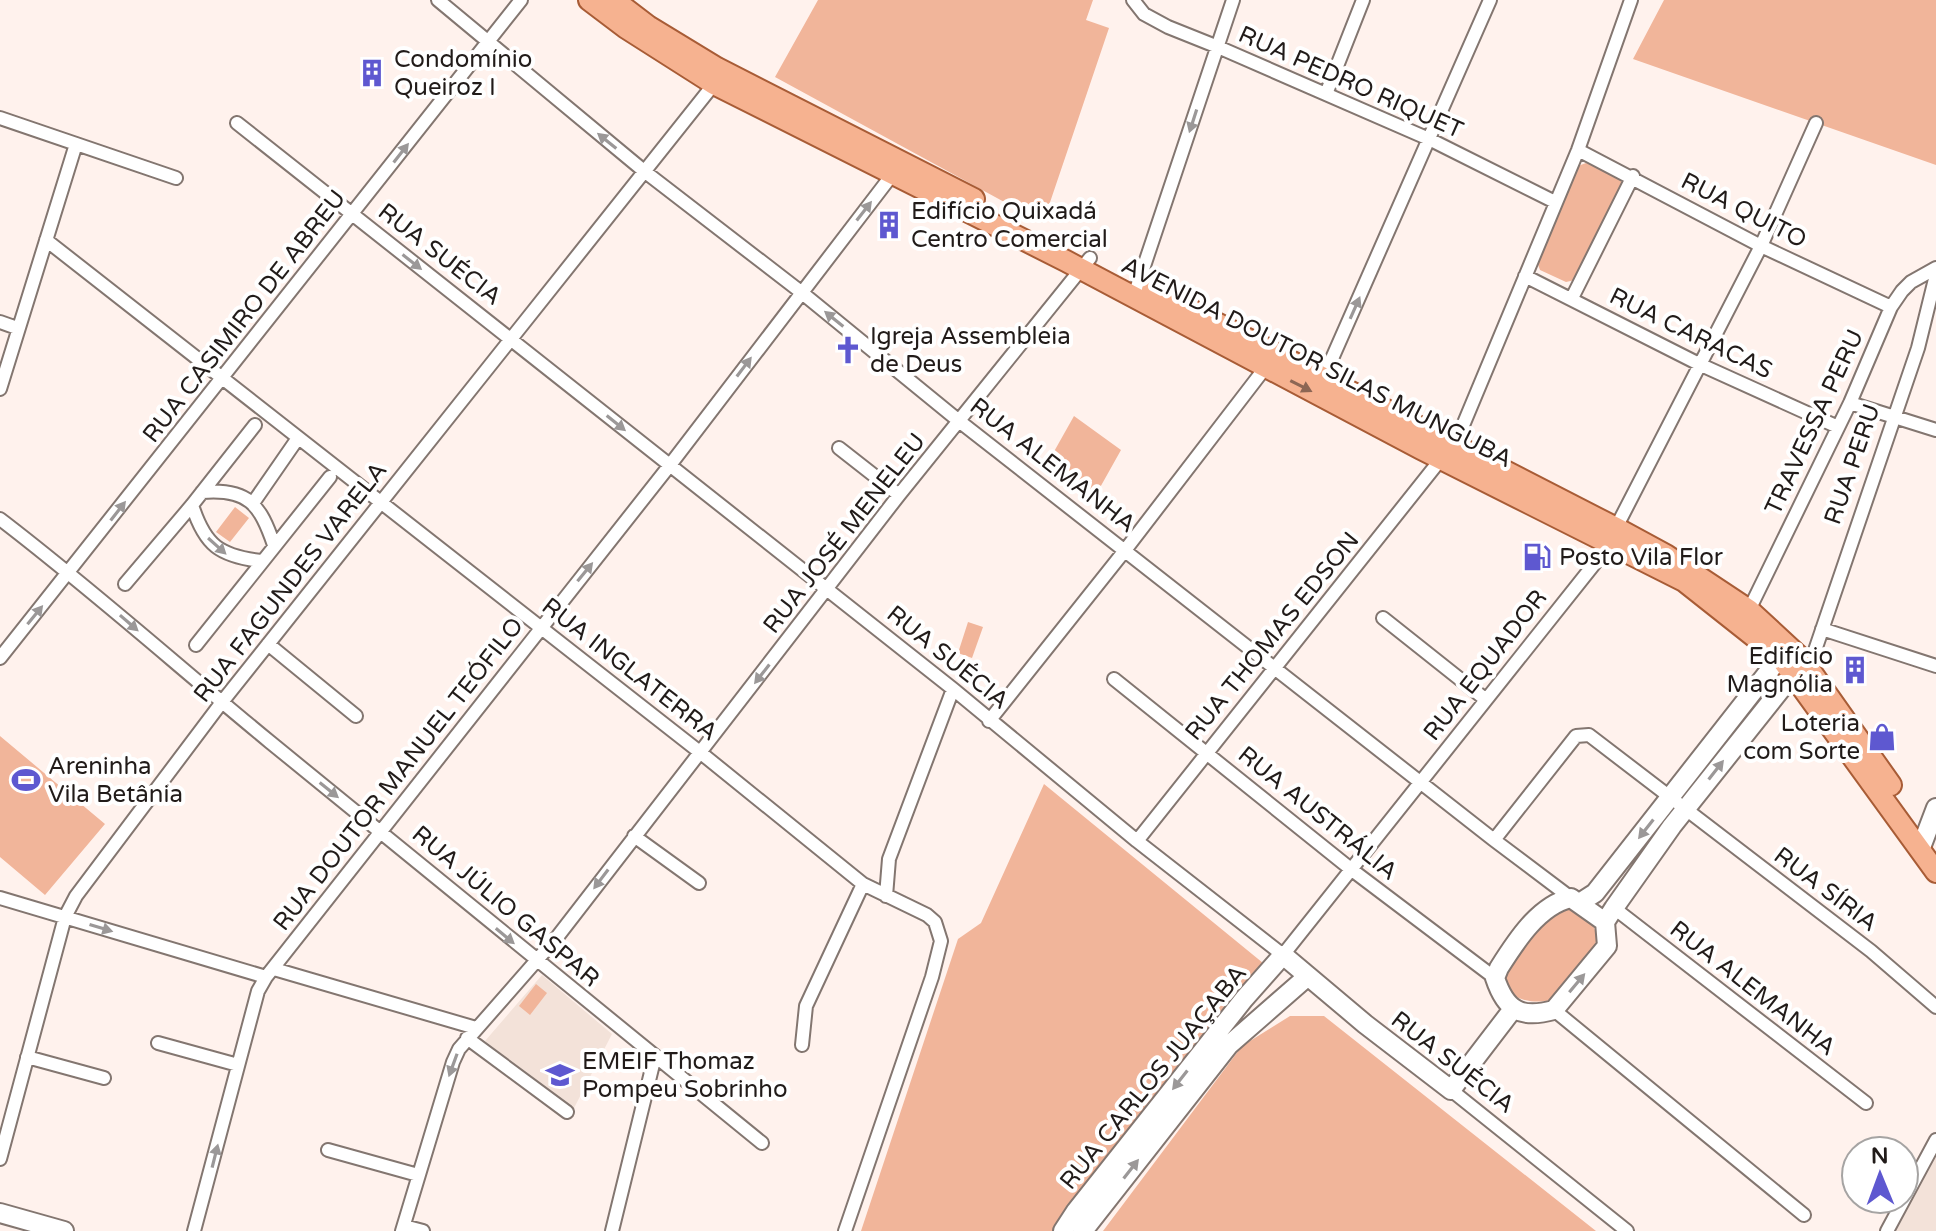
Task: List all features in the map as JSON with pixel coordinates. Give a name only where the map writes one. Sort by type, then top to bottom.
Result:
[{"type":"main road","name":"AVENIDA DOUTOR SILAS MUNGUBA","points":[[589,0],[626,28],[714,84],[897,167]]},
{"type":"main road","name":"AVENIDA DOUTOR SILAS MUNGUBA","points":[[614,0],[648,26],[707,63],[897,167],[1136,290],[1323,379],[1447,453]]},
{"type":"main road","name":"AVENIDA DOUTOR SILAS MUNGUBA","points":[[1136,290],[1265,368],[1612,535],[1666,555],[1749,610],[1802,659],[1801,671]]},
{"type":"main road","name":"AVENIDA DOUTOR SILAS MUNGUBA","points":[[1612,535],[1684,581],[1801,671],[1927,844],[1936,872]]},
{"type":"street","name":"RUA ALEMANHA","points":[[438,0],[644,171],[801,292],[959,421],[1494,840],[1576,900]]},
{"type":"street","name":"RUA CASIMIRO DE ABREU","points":[[0,658],[521,0]]},
{"type":"street","name":"RUA PEDRO RIQUET","points":[[1133,0],[1144,14],[1168,27],[1429,139],[1555,202]]},
{"type":"street","points":[[1136,290],[1233,0]]},
{"type":"street","points":[[1326,94],[1363,0]]},
{"type":"street","points":[[1323,379],[1490,0]]},
{"type":"street","name":"RUA THOMAS EDSON","points":[[1137,841],[1447,453],[1578,150],[1631,0]]},
{"type":"street","name":"RUA FAGUNDES VARELA","points":[[0,1159],[65,917],[76,896],[222,702],[714,84]]},
{"type":"street","points":[[0,118],[176,178]]},
{"type":"street","name":"RUA SUÉCIA","points":[[237,123],[953,689],[1137,841],[1627,1231]]},
{"type":"street","name":"RUA EQUADOR","points":[[1283,955],[1603,553],[1761,246],[1816,123]]},
{"type":"street","points":[[0,389],[76,144]]},
{"type":"street","name":"RUA QUITO","points":[[1578,150],[1633,176],[1761,246],[1891,307]]},
{"type":"street","name":"RUA DOUTOR MANUEL TEÓFILO","points":[[194,1231],[258,991],[670,465],[897,167]]},
{"type":"street","points":[[1572,298],[1633,176]]},
{"type":"street","name":"RUA INGLATERRA","points":[[46,240],[701,753],[863,884],[927,915],[935,922],[941,941],[845,1231]]},
{"type":"street","name":"RUA JOSÉ MENELEU","points":[[403,1228],[453,1062],[471,1033],[536,962],[899,495],[1086,264]]},
{"type":"street","name":"TRAVESSA PERU","points":[[1749,610],[1850,403],[1891,307],[1911,282],[1936,268]]},
{"type":"street","name":"RUA PERU","points":[[1752,708],[1801,671],[1822,629],[1918,348],[1936,275]]},
{"type":"street","name":"RUA CARACAS","points":[[1525,276],[1699,364],[1838,427]]},
{"type":"street","points":[[0,322],[17,328]]},
{"type":"street","points":[[989,721],[1265,368]]},
{"type":"street","points":[[1850,403],[1936,430]]},
{"type":"street","points":[[125,584],[255,425]]},
{"type":"street","points":[[253,503],[298,438]]},
{"type":"street","points":[[839,448],[899,495]]},
{"type":"street","points":[[196,645],[330,477]]},
{"type":"street","points":[[202,492],[240,495],[253,503],[266,521],[274,545]]},
{"type":"street","points":[[192,505],[198,522],[216,549],[227,555],[261,561]]},
{"type":"street","name":"RUA JÚLIO GASPAR","points":[[0,519],[70,572],[536,962],[762,1143]]},
{"type":"street","points":[[1383,618],[1485,699]]},
{"type":"street","points":[[1822,629],[1936,666]]},
{"type":"street","points":[[268,644],[356,716]]},
{"type":"street","name":"RUA PERU","points":[[1495,978],[1504,960],[1541,913],[1560,900],[1576,900],[1595,893],[1678,804],[1752,708],[1780,657]]},
{"type":"street","name":"RUA AUSTRÁLIA","points":[[1114,679],[1352,870],[1495,978]]},
{"type":"street","points":[[886,896],[889,859],[953,689]]},
{"type":"street","name":"RUA SÍRIA","points":[[1494,840],[1576,736],[1589,735],[1871,951],[1936,1007]]},
{"type":"street","name":"RUA PERU","points":[[1554,1010],[1607,946],[1610,915],[1678,804]]},
{"type":"street","points":[[1927,844],[1936,808]]},
{"type":"street","points":[[634,836],[699,883]]},
{"type":"street","points":[[802,1045],[806,1006],[863,884]]},
{"type":"street","points":[[0,898],[471,1033],[567,1112]]},
{"type":"street","points":[[1576,900],[1610,915]]},
{"type":"street","name":"RUA ALEMANHA","points":[[1610,915],[1866,1103]]},
{"type":"street","name":"RUA CARLOS JUAÇABA","points":[[1063,1231],[1253,987],[1283,955]]},
{"type":"street","name":"RUA CARLOS JUAÇABA","points":[[1083,1231],[1229,1045],[1308,976]]},
{"type":"street","points":[[1495,978],[1502,996],[1513,1009],[1534,1014],[1554,1010],[1804,1215]]},
{"type":"street","points":[[1253,987],[1266,980],[1275,983],[1280,995],[1275,1003]]},
{"type":"street","points":[[1451,1090],[1513,1009]]},
{"type":"street","points":[[158,1043],[238,1065]]},
{"type":"street","points":[[612,1231],[655,1056]]},
{"type":"street","points":[[27,1057],[104,1078]]},
{"type":"street","points":[[1887,1231],[1936,1140]]},
{"type":"street","points":[[328,1150],[418,1175]]},
{"type":"street","points":[[0,1213],[64,1231]]},
{"type":"street","points":[[403,1228],[423,1231]]},
{"type":"shaded area","points":[[818,0],[1093,0],[1086,20],[1109,28],[1043,223],[775,77]]},
{"type":"shaded area","points":[[1664,0],[1936,0],[1936,165],[1633,59]]},
{"type":"shaded area","points":[[1586,163],[1621,178],[1622,186],[1575,280],[1566,282],[1540,270],[1537,262],[1578,166]]},
{"type":"shaded area","points":[[1074,416],[1121,450],[1093,500],[1047,464]]},
{"type":"shaded area","points":[[235,507],[249,518],[230,542],[216,532]]},
{"type":"shaded area","points":[[968,622],[983,627],[972,658],[958,653]]},
{"type":"shaded area","name":"Areninha Vila Betânia","points":[[0,736],[105,824],[45,895],[0,857]]},
{"type":"shaded area","points":[[1044,784],[1263,963],[1081,1189],[1053,1231],[861,1231],[958,939],[981,923]]},
{"type":"shaded area","points":[[1564,905],[1592,918],[1597,939],[1593,950],[1551,1000],[1534,1001],[1517,997],[1506,987],[1506,969],[1547,914]]},
{"type":"shaded area","name":"EMEIF Thomaz Pompeu Sobrinho","points":[[542,975],[612,1034],[573,1110],[485,1041]]},
{"type":"shaded area","points":[[536,984],[547,993],[530,1015],[519,1006]]},
{"type":"shaded area","points":[[1290,1016],[1324,1016],[1596,1231],[1103,1231],[1242,1046]]},
{"type":"shaded area","points":[[1936,1150],[1936,1231],[1891,1231],[1900,1215],[1920,1215],[1920,1179]]},
{"type":"place","name":"Condomínio Queiroz I","points":[[372,73]]},
{"type":"place","name":"Edifício Quixadá Centro Comercial","points":[[889,225]]},
{"type":"place","name":"Igreja Assembleia de Deus","points":[[848,350]]},
{"type":"place","name":"Posto Vila Flor","points":[[1537,557]]},
{"type":"place","name":"Edifício Magnólia","points":[[1855,670]]},
{"type":"place","name":"Loteria com Sorte","points":[[1882,737]]},
{"type":"place","name":"Areninha Vila Betânia","points":[[26,780]]},
{"type":"place","name":"EMEIF Thomaz Pompeu Sobrinho","points":[[560,1075]]}]
